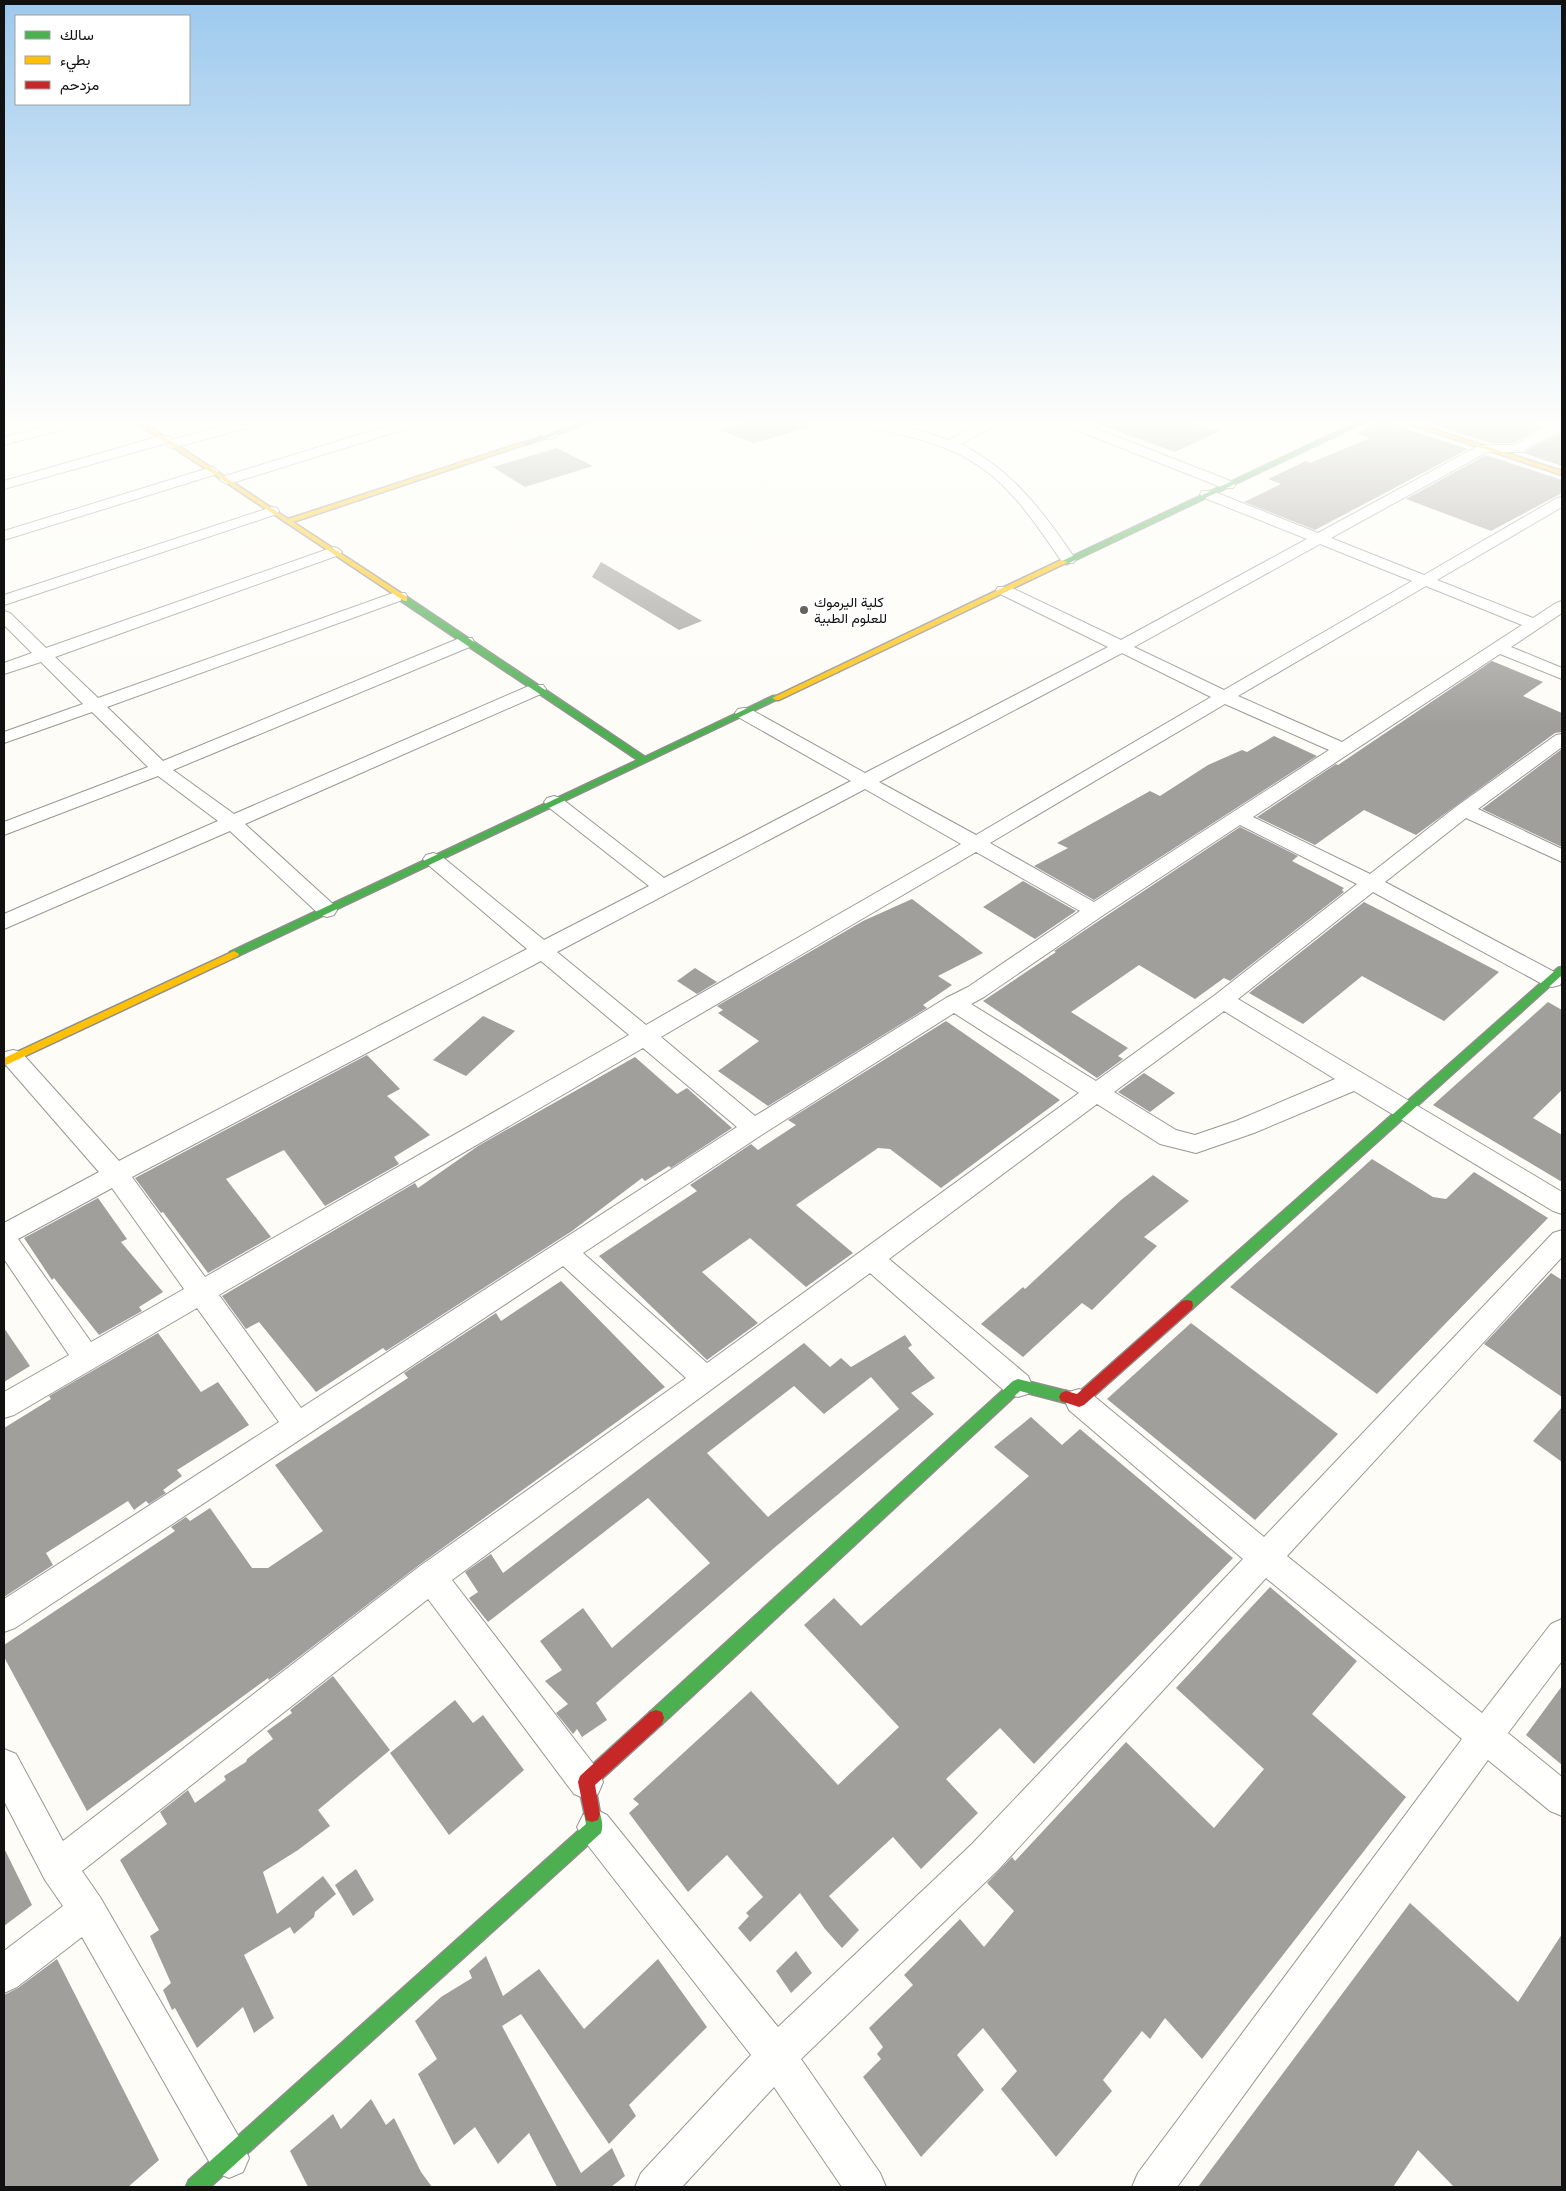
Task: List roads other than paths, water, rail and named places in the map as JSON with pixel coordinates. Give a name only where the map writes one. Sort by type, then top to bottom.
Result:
[{"type":"street","points":[[4,536],[45,523]]},
{"type":"street","points":[[4,600],[235,523]]},
{"type":"street","points":[[290,523],[644,760]]},
{"type":"street","points":[[1043,523],[1068,560]]},
{"type":"street","points":[[298,1426],[116,1174],[8,1060],[1145,523]]},
{"type":"street","points":[[1281,523],[1534,624]]},
{"type":"street","points":[[4,1235],[116,1174],[1121,647],[1346,523]]},
{"type":"street","points":[[4,1406],[975,844],[1122,756],[1524,523]]},
{"type":"street","points":[[4,669],[334,552]]},
{"type":"street","points":[[1004,590],[1225,697],[1343,749]]},
{"type":"street","points":[[4,738],[94,704],[399,596]]},
{"type":"street","points":[[4,1617],[754,1128],[954,1003],[976,992],[1095,911],[1562,606]]},
{"type":"street","points":[[4,616],[160,769],[232,822],[327,910]]},
{"type":"street","points":[[4,829],[160,769],[466,642]]},
{"type":"street","points":[[1498,647],[1562,674]]},
{"type":"street","points":[[5,920],[537,689]]},
{"type":"street","points":[[744,713],[1095,911]]},
{"type":"street","points":[[58,1867],[431,1577],[871,1259],[1223,1000],[1373,884],[1464,810],[1562,739]]},
{"type":"street","points":[[554,802],[663,887]]},
{"type":"street","points":[[1464,810],[1562,856]]},
{"type":"street","points":[[1079,1401],[1557,975],[1238,817]]},
{"type":"street","points":[[434,859],[754,1128]]},
{"type":"street","points":[[1223,1000],[1354,1081],[1406,1110],[1562,1204]]},
{"type":"street","points":[[954,1003],[1169,1138],[1196,1144],[1245,1127],[1354,1081]]},
{"type":"street","points":[[4,1239],[88,1359]]},
{"type":"street","points":[[655,2187],[776,2056],[985,1857],[1562,1240]]},
{"type":"street","points":[[564,1252],[706,1379]]},
{"type":"street","points":[[871,1259],[1018,1385],[1079,1401],[1265,1558],[1562,1799]]},
{"type":"street","points":[[586,1782],[1018,1385]]},
{"type":"street","points":[[431,1577],[586,1782],[595,1827],[776,2056],[866,2187]]},
{"type":"street","points":[[1152,2187],[1485,1736],[1562,1635]]},
{"type":"street","points":[[4,1766],[58,1867],[86,1910],[229,2158]]},
{"type":"street","points":[[196,2187],[595,1827]]},
{"type":"street","points":[[4,1974],[86,1910]]},
{"type":"place","name":"كلية اليرموك للعلوم الطبية","points":[[804,610]]}]
